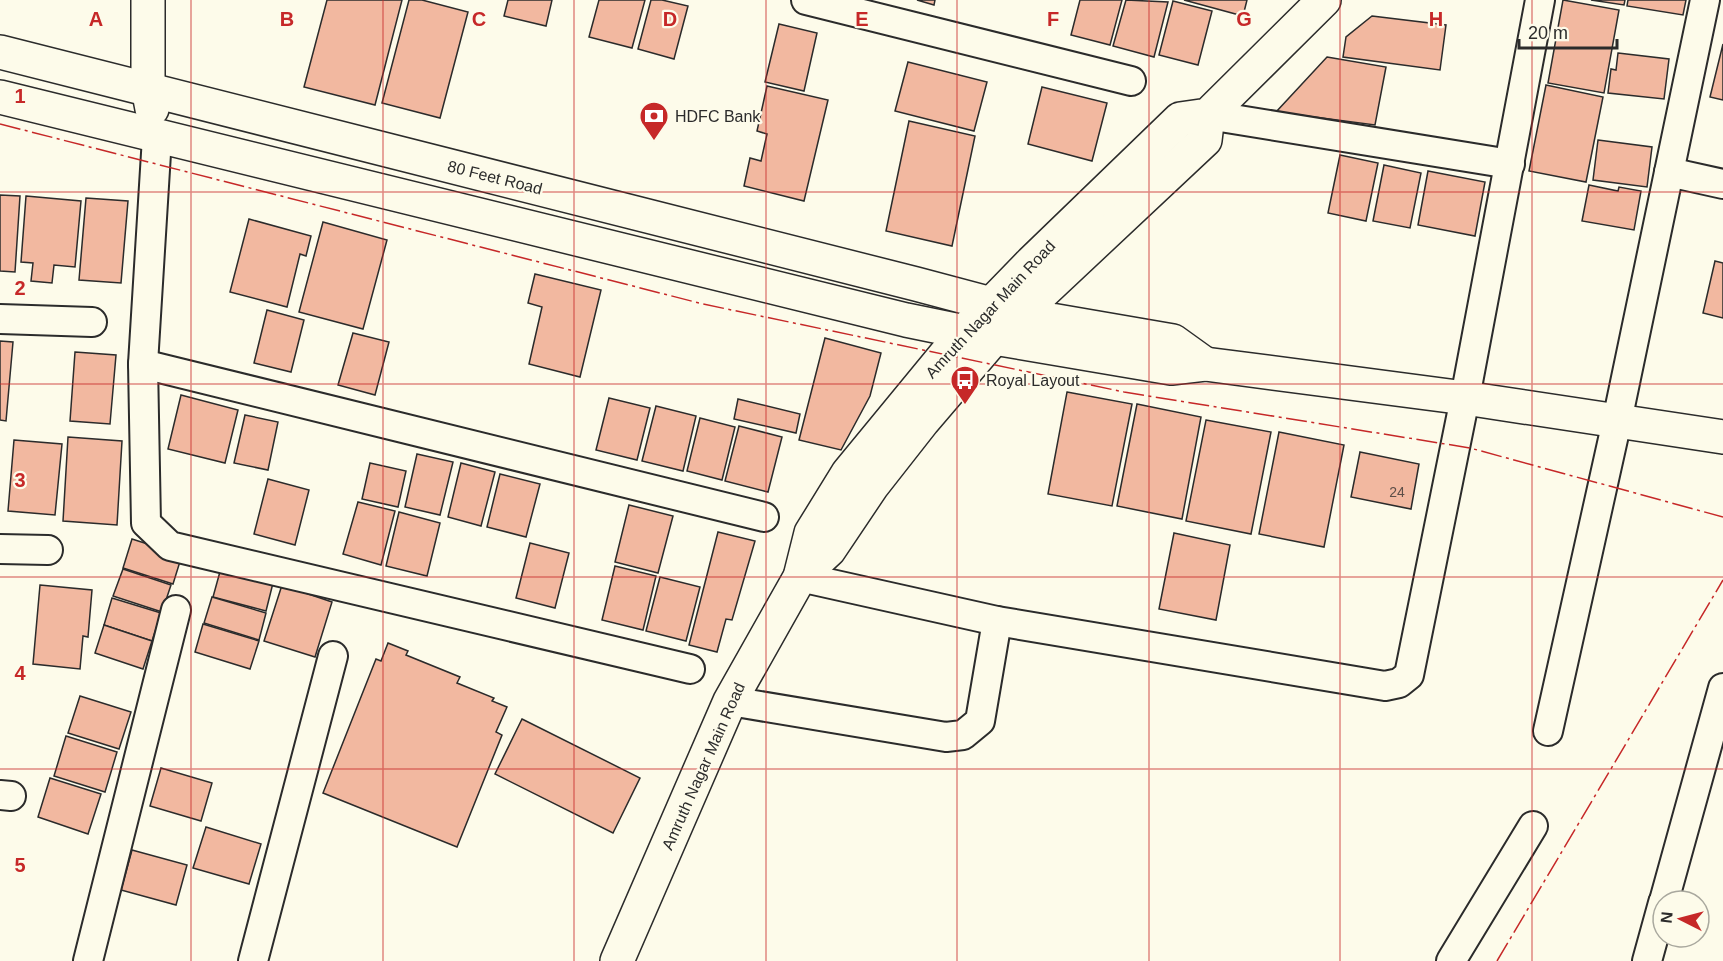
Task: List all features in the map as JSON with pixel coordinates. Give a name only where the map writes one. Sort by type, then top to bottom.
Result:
[{"type":"main road","points":[[148,0],[148,88],[157,137]]},
{"type":"main road","points":[[1208,115],[1324,0]]},
{"type":"main road","name":"80 Feet Road","points":[[0,52],[1021,313],[1173,341],[1205,364]]},
{"type":"main road","points":[[0,97],[906,320],[979,335],[1172,368],[1205,364],[1465,398],[1723,437]]},
{"type":"main road","name":"Amruth Nagar Main Road","points":[[617,961],[730,701],[800,577],[811,533],[848,473],[979,335],[1021,313],[1205,140],[1208,115],[1180,118],[990,304],[979,335]]},
{"type":"street","points":[[806,0],[1131,81]]},
{"type":"street","points":[[800,577],[998,621],[1385,686],[1399,683],[1409,675],[1465,398],[1540,0]]},
{"type":"street","points":[[1548,731],[1617,421],[1669,172],[1710,14]]},
{"type":"street","points":[[1208,115],[1510,164]]},
{"type":"street","points":[[157,137],[143,364],[146,523],[170,546],[690,669]]},
{"type":"street","points":[[1669,172],[1723,184]]},
{"type":"street","points":[[0,319],[92,322]]},
{"type":"street","points":[[143,364],[764,517]]},
{"type":"street","points":[[0,549],[48,550]]},
{"type":"street","points":[[88,961],[177,610]]},
{"type":"street","points":[[730,701],[946,737],[963,735],[980,721],[998,621]]},
{"type":"street","points":[[253,961],[333,656]]},
{"type":"street","points":[[1667,889],[1723,688]]},
{"type":"street","points":[[1451,961],[1533,826]]},
{"type":"street","points":[[1647,961],[1651,946]]},
{"type":"building","points":[[327,0],[402,0],[375,105],[304,87]]},
{"type":"building","points":[[409,0],[422,0],[468,12],[440,118],[382,103]]},
{"type":"building","points":[[508,0],[552,0],[546,26],[504,16]]},
{"type":"building","points":[[599,0],[645,0],[632,48],[589,37]]},
{"type":"building","points":[[651,0],[688,6],[674,59],[638,49]]},
{"type":"building","points":[[917,0],[935,0],[934,5]]},
{"type":"building","points":[[1080,0],[1122,0],[1110,45],[1071,35]]},
{"type":"building","points":[[1126,0],[1168,2],[1154,57],[1113,46]]},
{"type":"building","points":[[1184,0],[1247,0],[1243,16]]},
{"type":"building","points":[[1563,0],[1619,10],[1604,93],[1548,83]]},
{"type":"building","points":[[1591,0],[1625,0],[1624,5]]},
{"type":"building","points":[[1628,0],[1686,0],[1683,15],[1627,6]]},
{"type":"building","points":[[1173,1],[1212,11],[1198,65],[1159,55]]},
{"type":"building","points":[[1372,16],[1446,25],[1440,70],[1343,57],[1346,37]]},
{"type":"building","points":[[779,24],[817,33],[804,91],[765,82]]},
{"type":"building","points":[[1723,44],[1723,100],[1710,97]]},
{"type":"building","points":[[1618,53],[1669,59],[1664,99],[1608,93],[1611,69],[1616,70]]},
{"type":"building","points":[[1327,57],[1386,67],[1375,125],[1276,112]]},
{"type":"building","points":[[908,62],[987,82],[974,131],[895,111]]},
{"type":"building","points":[[1546,85],[1603,97],[1586,182],[1529,171]]},
{"type":"building","points":[[767,86],[828,100],[804,201],[744,186],[750,158],[761,161],[767,134],[757,131]]},
{"type":"building","points":[[1042,87],[1107,103],[1092,161],[1028,144]]},
{"type":"building","points":[[909,121],[975,136],[952,246],[886,231]]},
{"type":"building","points":[[1598,140],[1652,147],[1647,187],[1593,180]]},
{"type":"building","points":[[1340,155],[1378,163],[1366,221],[1328,213]]},
{"type":"building","points":[[1384,165],[1421,173],[1410,228],[1373,221]]},
{"type":"building","points":[[1428,171],[1485,182],[1475,236],[1418,225]]},
{"type":"building","points":[[1589,185],[1618,191],[1619,187],[1641,191],[1634,230],[1582,221]]},
{"type":"building","points":[[0,195],[20,196],[15,272],[0,271]]},
{"type":"building","points":[[26,196],[81,201],[75,267],[54,265],[52,283],[31,281],[33,263],[21,262]]},
{"type":"building","points":[[86,198],[128,201],[121,283],[79,280]]},
{"type":"building","points":[[249,219],[311,236],[306,256],[300,254],[287,307],[230,292]]},
{"type":"building","points":[[323,222],[387,240],[363,329],[299,312]]},
{"type":"building","points":[[1715,261],[1723,263],[1723,318],[1703,313]]},
{"type":"building","points":[[535,274],[601,290],[580,377],[529,364],[542,307],[528,303]]},
{"type":"building","points":[[267,310],[304,320],[291,372],[254,363]]},
{"type":"building","points":[[353,333],[389,342],[375,395],[338,385]]},
{"type":"building","points":[[825,338],[881,353],[870,396],[841,450],[799,440]]},
{"type":"building","points":[[0,341],[13,342],[6,421],[0,420]]},
{"type":"building","points":[[75,352],[116,355],[110,424],[70,421]]},
{"type":"building","points":[[1067,392],[1132,404],[1112,506],[1048,494]]},
{"type":"building","points":[[181,395],[238,410],[225,463],[168,449]]},
{"type":"building","points":[[609,398],[650,408],[637,460],[596,450]]},
{"type":"building","points":[[738,399],[800,414],[796,433],[734,419]]},
{"type":"building","points":[[1137,404],[1201,417],[1182,519],[1117,506]]},
{"type":"building","points":[[656,406],[696,416],[683,471],[642,461]]},
{"type":"building","points":[[245,415],[278,422],[268,470],[234,463]]},
{"type":"building","points":[[700,418],[735,427],[722,480],[687,471]]},
{"type":"building","points":[[1206,420],[1271,432],[1251,534],[1186,521]]},
{"type":"building","points":[[739,426],[782,437],[768,492],[725,481]]},
{"type":"building","points":[[1279,432],[1344,445],[1324,547],[1259,534]]},
{"type":"building","points":[[68,437],[122,441],[117,525],[63,521]]},
{"type":"building","points":[[14,440],[62,444],[55,515],[8,511]]},
{"type":"building","points":[[1360,452],[1419,464],[1411,509],[1351,497]]},
{"type":"building","points":[[417,454],[453,462],[440,515],[405,507]]},
{"type":"building","points":[[370,463],[406,471],[398,507],[362,499]]},
{"type":"building","points":[[461,463],[495,472],[481,526],[448,517]]},
{"type":"building","points":[[500,474],[540,484],[526,537],[487,527]]},
{"type":"building","points":[[268,479],[309,490],[295,545],[254,534]]},
{"type":"building","points":[[358,502],[395,511],[381,565],[343,554]]},
{"type":"building","points":[[629,505],[673,516],[658,573],[615,562]]},
{"type":"building","points":[[399,512],[440,523],[427,576],[386,566]]},
{"type":"building","points":[[718,532],[755,541],[732,620],[726,619],[717,652],[689,645]]},
{"type":"building","points":[[1174,533],[1230,545],[1216,620],[1159,609]]},
{"type":"building","points":[[132,539],[182,555],[173,584],[123,568]]},
{"type":"building","points":[[530,543],[569,553],[555,608],[516,598]]},
{"type":"building","points":[[615,566],[656,576],[643,630],[602,620]]},
{"type":"building","points":[[221,568],[273,583],[266,611],[213,597]]},
{"type":"building","points":[[123,569],[171,585],[162,612],[113,596]]},
{"type":"building","points":[[660,577],[700,587],[686,641],[646,631]]},
{"type":"building","points":[[40,585],[92,590],[88,637],[83,636],[80,669],[33,664]]},
{"type":"building","points":[[282,585],[332,602],[315,657],[264,641]]},
{"type":"building","points":[[212,597],[266,613],[259,640],[204,623]]},
{"type":"building","points":[[112,598],[161,613],[152,641],[104,625]]},
{"type":"building","points":[[203,624],[259,641],[250,669],[195,652]]},
{"type":"building","points":[[104,625],[152,641],[143,669],[95,653]]},
{"type":"building","points":[[388,643],[408,651],[406,655],[460,677],[457,683],[494,698],[492,701],[507,707],[496,732],[502,735],[457,847],[323,793],[376,659],[381,661]]},
{"type":"building","points":[[80,696],[131,712],[119,749],[68,733]]},
{"type":"building","points":[[522,719],[640,778],[613,833],[495,774]]},
{"type":"building","points":[[66,736],[117,752],[105,792],[54,776]]},
{"type":"building","points":[[161,768],[212,783],[201,821],[150,806]]},
{"type":"building","points":[[50,778],[101,794],[88,834],[38,817]]},
{"type":"building","points":[[206,827],[261,844],[249,884],[193,868]]},
{"type":"building","points":[[132,850],[187,865],[176,905],[121,890]]},
{"type":"power","points":[[0,124],[703,304],[1124,392],[1470,448],[1723,517]]},
{"type":"power","points":[[1497,961],[1723,580]]},
{"type":"place","name":"HDFC Bank","points":[[654,142]]},
{"type":"place","name":"Royal Layout","points":[[965,406]]}]
